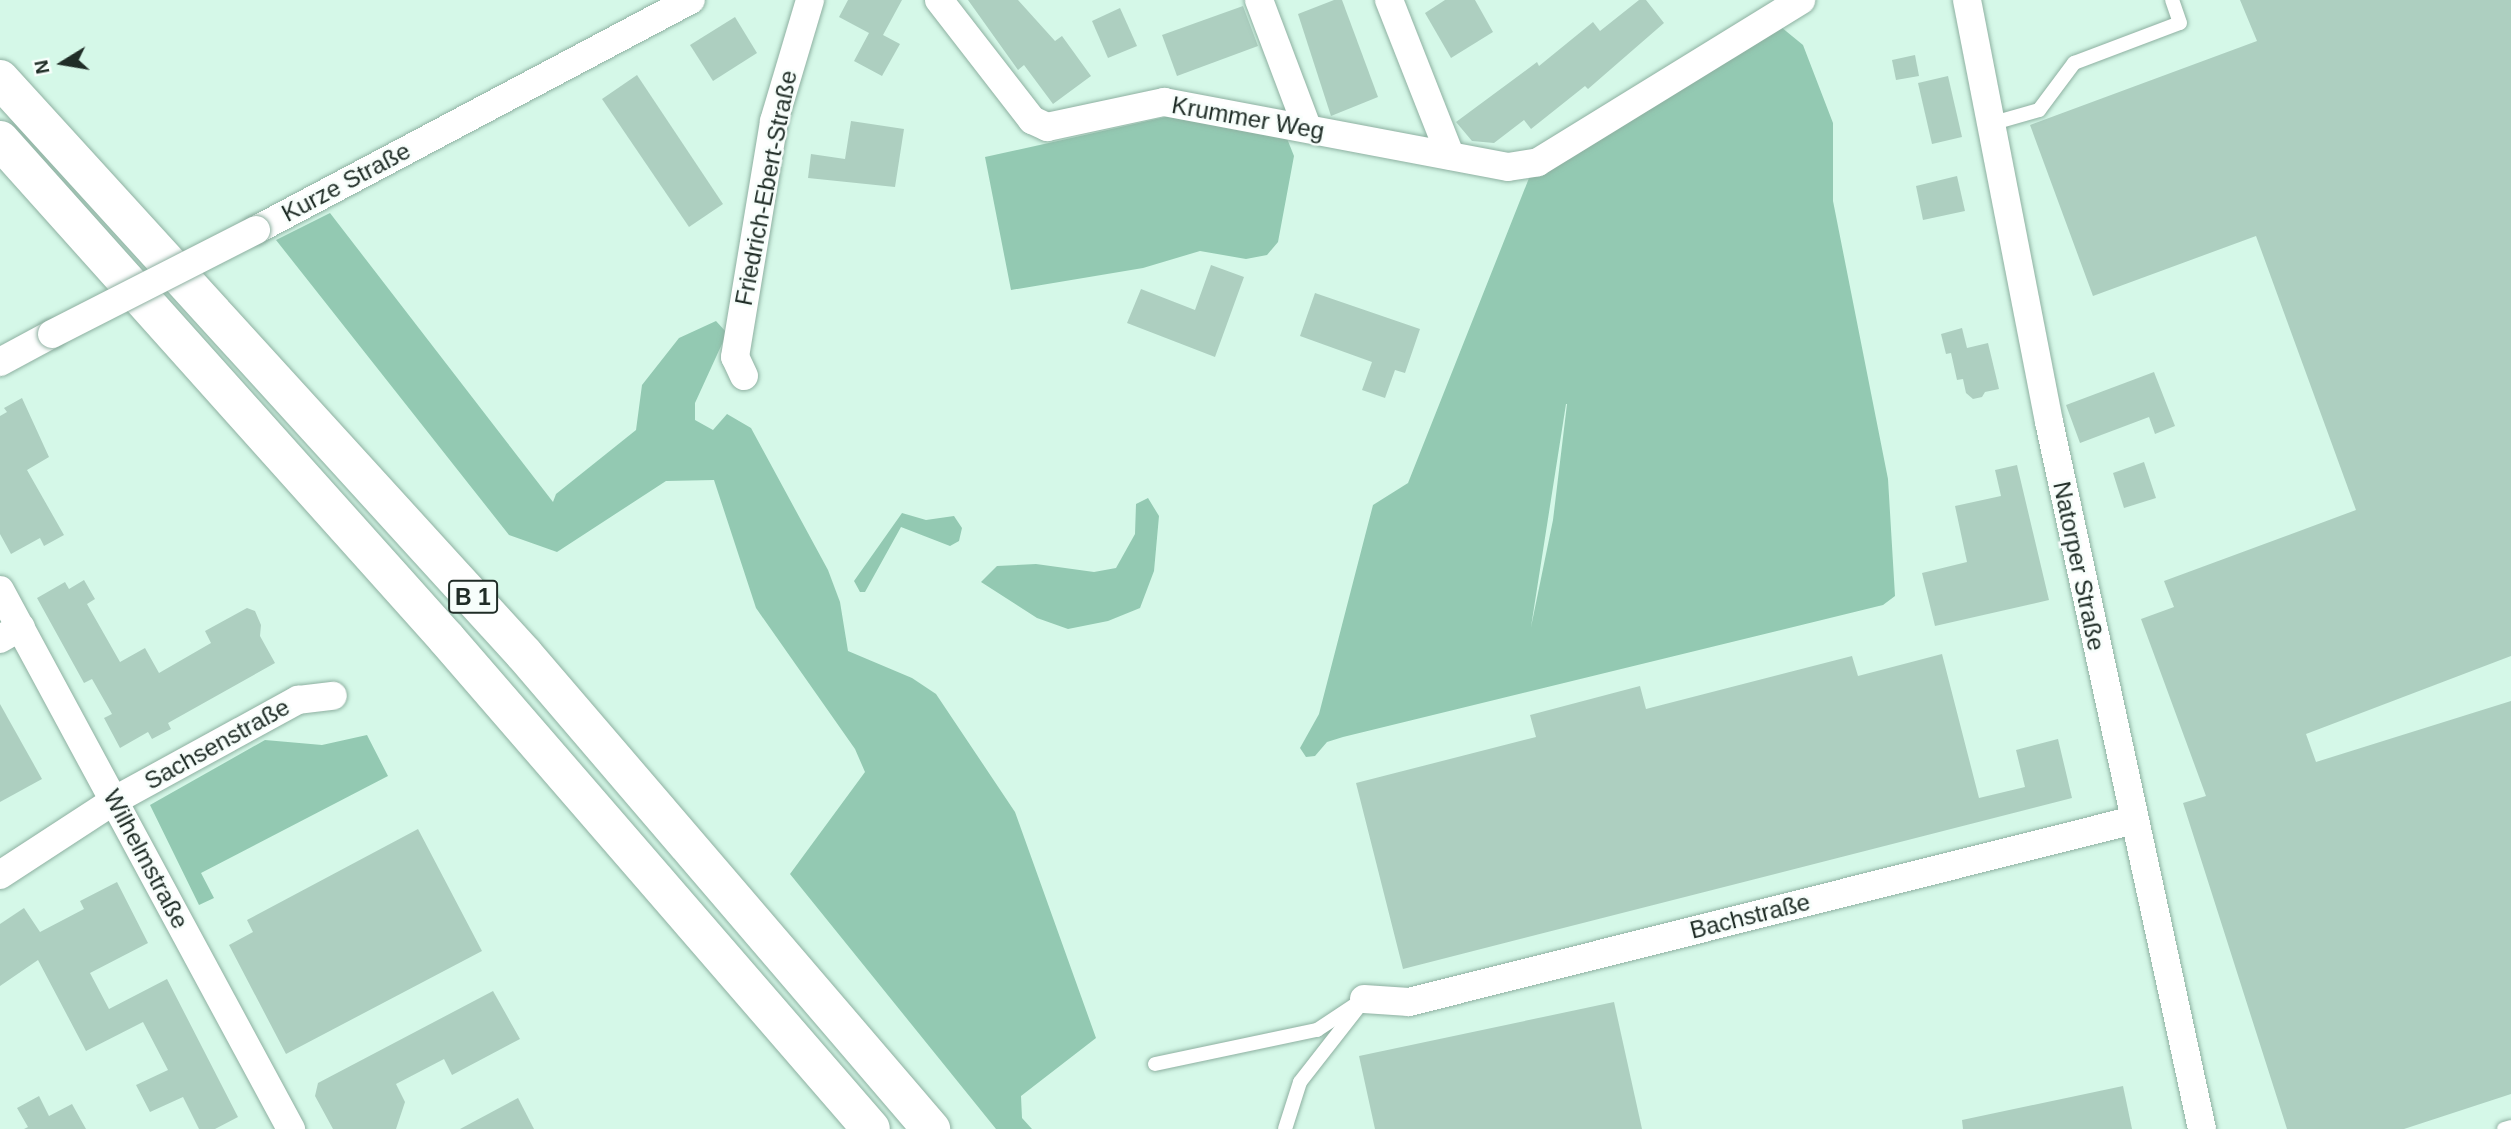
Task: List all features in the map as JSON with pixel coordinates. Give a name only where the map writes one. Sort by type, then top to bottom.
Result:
[{"type":"highway","name":"B 1","points":[[0,79],[524,654],[931,1129]]},
{"type":"highway","name":"B 1","points":[[0,140],[428,618],[871,1129]]},
{"type":"street","name":"Kurze Straße","points":[[0,362],[691,0]]},
{"type":"street","name":"Friedrich-Ebert-Straße","points":[[744,376],[735,357],[774,121],[810,0]]},
{"type":"street","name":"Krummer Weg","points":[[939,0],[1032,120],[1047,127],[1164,102],[1508,167],[1538,162],[1801,0]]},
{"type":"street","points":[[1259,0],[1307,127]]},
{"type":"street","points":[[1389,0],[1450,155]]},
{"type":"street","name":"Natorper Straße","points":[[1966,0],[2134,820],[2202,1129]]},
{"type":"street","name":"Wilhelmstraße","points":[[0,590],[11,633],[115,800],[291,1129]]},
{"type":"street","name":"Sachsenstraße","points":[[0,875],[115,800],[298,700],[333,696]]},
{"type":"street","name":"Bachstraße","points":[[1364,999],[1409,1002],[2134,820]]},
{"type":"lane","points":[[1990,124],[2039,110],[2074,63],[2180,23],[2172,0]]},
{"type":"lane","points":[[1155,1064],[1317,1030],[1364,999]]},
{"type":"lane","points":[[1285,1129],[1300,1082],[1364,999]]},
{"type":"lane","points":[[2504,1129],[2511,1127]]},
{"type":"green space","points":[[1781,27],[1803,45],[1833,123],[1833,201],[1888,479],[1895,596],[1883,605],[1343,737],[1327,742],[1315,756],[1306,757],[1300,748],[1319,714],[1373,505],[1408,483],[1531,173]],"holes":[[[1567,404],[1553,520],[1531,627]]]},
{"type":"green space","points":[[1170,116],[1286,136],[1294,156],[1278,242],[1267,255],[1246,259],[1200,251],[1143,268],[1011,290],[985,157]]},
{"type":"green space","points":[[330,213],[553,502],[556,494],[636,430],[642,385],[679,338],[716,321],[727,333],[695,403],[695,420],[713,430],[727,414],[751,428],[828,570],[840,602],[848,651],[912,678],[936,694],[1015,812],[1096,1038],[1021,1096],[1022,1118],[1032,1129],[996,1129],[790,874],[865,772],[855,749],[756,608],[714,480],[666,481],[557,552],[509,535],[276,240]]},
{"type":"green space","points":[[1148,498],[1159,516],[1154,571],[1140,608],[1108,621],[1068,629],[1037,618],[981,582],[997,566],[1036,564],[1094,572],[1116,568],[1135,534],[1136,504]]},
{"type":"green space","points":[[902,513],[926,520],[954,516],[962,528],[959,541],[950,546],[901,527],[865,592],[860,592],[854,581]]},
{"type":"green space","points":[[367,735],[388,776],[201,873],[214,898],[199,905],[150,805],[265,740],[322,745]]},
{"type":"building","points":[[848,0],[902,0],[883,35],[900,44],[882,76],[854,61],[869,33],[839,17]]},
{"type":"building","points":[[968,0],[1018,0],[1055,41],[1062,36],[1091,76],[1053,104],[1024,65],[1018,70]]},
{"type":"building","points":[[1334,0],[1342,0],[1378,97],[1331,116],[1298,14]]},
{"type":"building","points":[[1445,0],[1475,0],[1493,32],[1451,58],[1425,13]]},
{"type":"building","points":[[1639,0],[1646,0],[1664,23],[1588,89],[1585,86],[1531,129],[1524,120],[1494,143],[1472,141],[1456,122],[1537,62],[1539,66],[1593,22],[1600,31]]},
{"type":"building","points":[[2240,0],[2511,0],[2511,656],[2306,734],[2316,762],[2511,701],[2511,1094],[2404,1129],[2287,1129],[2183,803],[2206,796],[2141,619],[2174,607],[2164,581],[2356,510],[2256,236],[2093,296],[2030,125],[2257,41]]},
{"type":"building","points":[[1243,6],[1258,46],[1177,76],[1162,35]]},
{"type":"building","points":[[1120,8],[1137,46],[1108,58],[1092,21]]},
{"type":"building","points":[[735,17],[757,53],[713,81],[690,45]]},
{"type":"building","points":[[1915,55],[1919,76],[1896,80],[1892,60]]},
{"type":"building","points":[[637,75],[723,204],[689,227],[602,99]]},
{"type":"building","points":[[1948,76],[1962,137],[1932,144],[1918,83]]},
{"type":"building","points":[[851,121],[904,129],[895,187],[808,178],[811,154],[845,159]]},
{"type":"building","points":[[1957,176],[1965,211],[1923,220],[1916,186]]},
{"type":"building","points":[[1211,265],[1244,277],[1215,357],[1127,323],[1141,289],[1195,310]]},
{"type":"building","points":[[1315,293],[1420,329],[1405,373],[1395,370],[1385,398],[1362,390],[1372,362],[1300,336]]},
{"type":"building","points":[[1962,328],[1967,348],[1988,343],[1999,389],[1985,392],[1982,397],[1973,399],[1966,393],[1963,379],[1957,380],[1951,353],[1946,354],[1941,334]]},
{"type":"building","points":[[2154,372],[2175,426],[2155,434],[2149,417],[2080,443],[2066,405]]},
{"type":"building","points":[[22,398],[49,457],[27,470],[64,535],[44,546],[40,538],[11,554],[0,534],[0,416],[7,412],[4,408]]},
{"type":"building","points":[[2144,462],[2156,498],[2124,508],[2113,473]]},
{"type":"building","points":[[2017,465],[2049,600],[1935,626],[1922,573],[1967,562],[1955,506],[2001,496],[1995,470]]},
{"type":"building","points":[[84,580],[95,599],[87,604],[120,662],[145,648],[159,673],[211,643],[205,631],[247,608],[255,611],[261,625],[260,636],[275,663],[168,723],[171,729],[152,739],[148,732],[120,748],[104,718],[112,714],[92,679],[84,683],[37,598],[65,582],[69,589]]},
{"type":"building","points":[[1942,654],[1979,798],[2025,787],[2016,750],[2058,739],[2072,798],[1403,969],[1356,783],[1536,737],[1530,715],[1640,686],[1646,709],[1852,656],[1858,676]]},
{"type":"building","points":[[0,704],[42,779],[0,802]]},
{"type":"building","points":[[418,829],[482,951],[286,1054],[229,945],[253,932],[247,920]]},
{"type":"building","points":[[117,882],[148,943],[90,973],[109,1009],[167,979],[238,1117],[215,1129],[199,1129],[183,1097],[150,1112],[136,1085],[168,1070],[143,1022],[86,1051],[38,960],[0,986],[0,924],[24,908],[40,932],[84,909],[80,901]]},
{"type":"building","points":[[493,991],[520,1039],[452,1075],[444,1059],[396,1084],[405,1102],[396,1129],[333,1129],[315,1096],[318,1083]]},
{"type":"building","points":[[1614,1002],[1642,1129],[1375,1129],[1359,1056]]},
{"type":"building","points":[[2123,1086],[2132,1129],[1963,1129],[1962,1120]]},
{"type":"building","points":[[39,1096],[49,1116],[72,1104],[86,1129],[24,1129],[28,1127],[17,1108]]},
{"type":"building","points":[[518,1098],[534,1129],[460,1129]]}]
